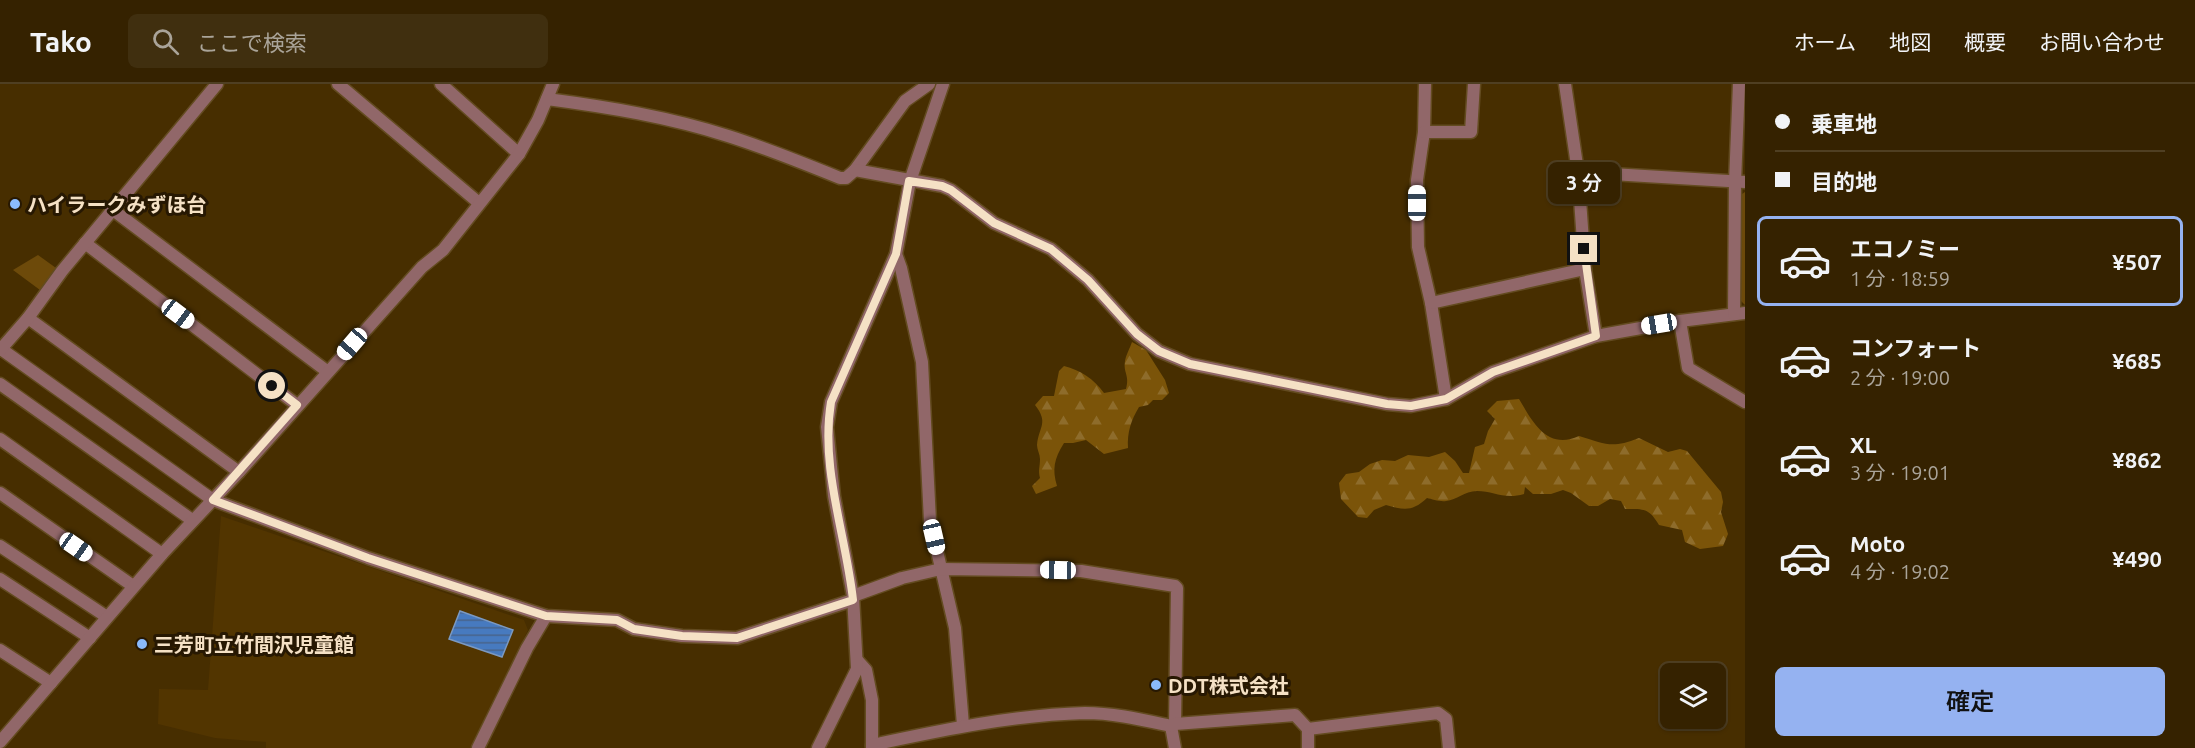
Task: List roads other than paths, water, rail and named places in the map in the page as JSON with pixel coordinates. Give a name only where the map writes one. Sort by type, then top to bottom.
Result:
[{"type":"street","points":[[217,84],[0,350],[213,500],[368,558],[546,616],[617,620],[634,629],[682,636],[737,638],[853,598],[902,578],[941,569],[1081,571],[1175,586],[1177,588],[1173,725],[1175,748]]},
{"type":"street","points":[[338,84],[479,203]]},
{"type":"street","points":[[441,84],[519,154]]},
{"type":"street","points":[[0,742],[4,729],[51,683],[192,520],[239,472],[422,267],[443,250],[519,154],[538,120],[553,84]]},
{"type":"street","points":[[547,99],[621,111],[727,135],[840,178],[846,178],[855,170],[905,101],[929,84]]},
{"type":"street","points":[[818,748],[855,676],[857,660],[853,598],[834,496],[826,427],[831,402],[896,254],[909,181],[943,84]]},
{"type":"street","points":[[1425,84],[1424,132],[1417,180],[1418,247],[1431,303],[1446,399]]},
{"type":"street","points":[[1424,132],[1471,132],[1474,84]]},
{"type":"street","points":[[1565,84],[1578,172],[1585,269],[1596,336]]},
{"type":"street","points":[[855,170],[942,186],[951,190],[994,223],[1051,249],[1088,280],[1137,334],[1159,351],[1190,364],[1387,404],[1411,406],[1446,399],[1493,372],[1596,336],[1739,313],[1739,84]]},
{"type":"street","points":[[1578,172],[1740,182]]},
{"type":"street","points":[[113,210],[328,372]]},
{"type":"street","points":[[85,243],[297,405]]},
{"type":"street","points":[[896,254],[922,362],[930,521],[955,628],[963,725]]},
{"type":"street","points":[[1431,303],[1585,269]]},
{"type":"street","points":[[28,318],[239,472]]},
{"type":"street","points":[[1680,321],[1688,368],[1745,402]]},
{"type":"street","points":[[0,384],[192,520]]},
{"type":"street","points":[[0,439],[162,554]]},
{"type":"street","points":[[0,494],[133,586]]},
{"type":"street","points":[[0,546],[107,617]]},
{"type":"street","points":[[0,579],[90,638]]},
{"type":"street","points":[[478,748],[527,648],[546,616]]},
{"type":"street","points":[[0,650],[51,683]]},
{"type":"street","points":[[857,660],[866,670],[872,699],[872,746],[963,725],[1086,713],[1120,715],[1173,725],[1295,715],[1308,729],[1308,748]]},
{"type":"street","points":[[1308,729],[1438,713],[1446,719],[1449,748]]},
{"type":"water","points":[[460,611],[513,630],[502,657],[449,639]]},
{"type":"place","name":"ハイラークみずほ台","points":[[15,204]]},
{"type":"place","name":"三芳町立竹間沢児童館","points":[[142,644]]},
{"type":"place","name":"DDT株式会社","points":[[1156,685]]}]
